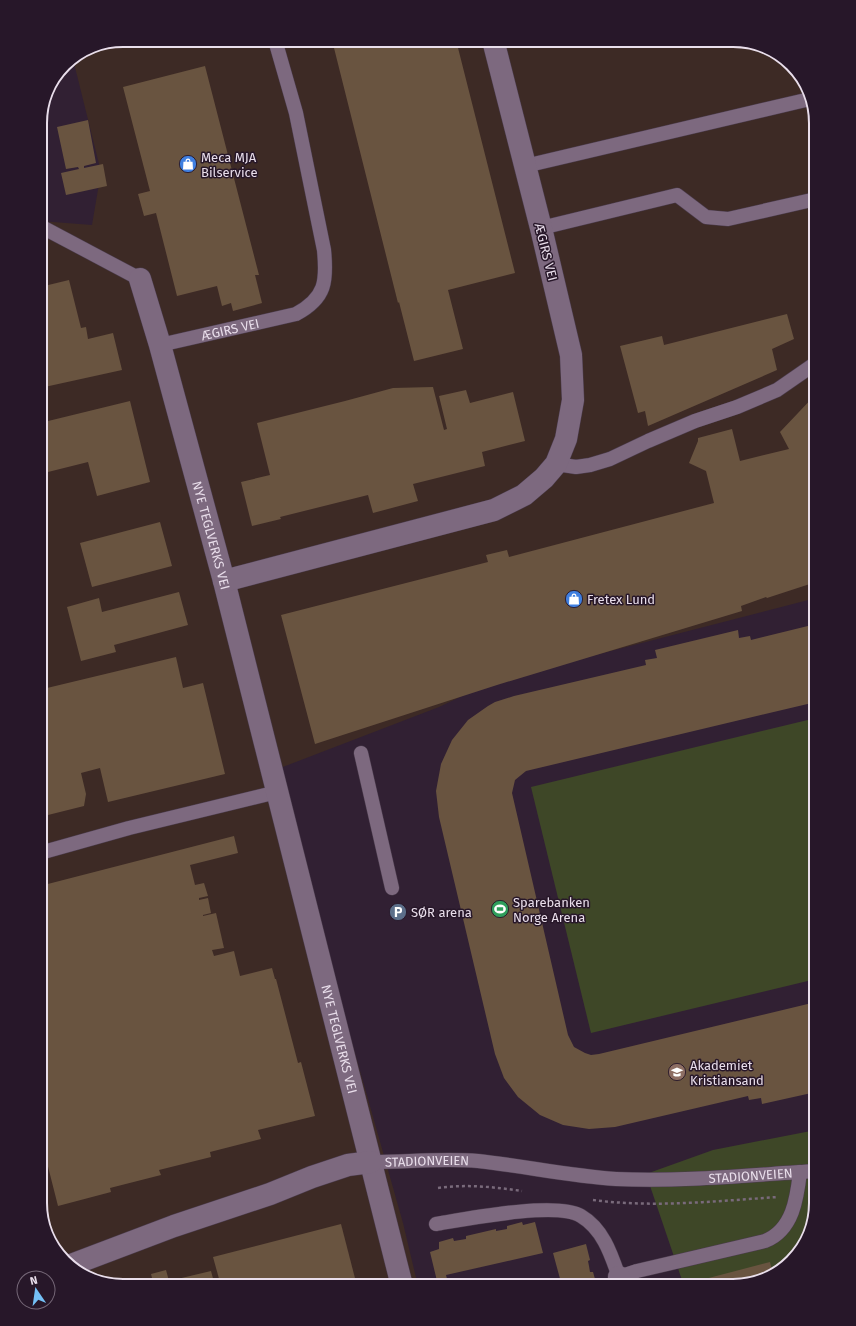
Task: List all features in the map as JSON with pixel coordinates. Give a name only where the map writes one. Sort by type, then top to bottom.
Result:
[{"type":"street","name":"ÆGIRS VEI","points":[[224,581],[494,510],[524,496],[544,478],[556,464],[566,439],[573,400],[571,355],[541,228],[495,47]]},
{"type":"street","name":"NYE TEGLVERKS VEI","points":[[140,279],[160,345],[224,581],[400,1279]]},
{"type":"street","name":"STADIONVEIEN","points":[[76,1262],[174,1226],[270,1194],[312,1177],[348,1165],[371,1162]]},
{"type":"lane","name":"ÆGIRS VEI","points":[[160,345],[296,314],[311,305],[321,292],[324,285],[326,272],[324,250],[301,136],[277,47]]},
{"type":"lane","points":[[525,166],[805,100]]},
{"type":"lane","points":[[541,228],[677,195],[706,217],[728,219],[809,201]]},
{"type":"lane","points":[[47,230],[140,279]]},
{"type":"lane","points":[[556,464],[576,467],[590,465],[610,459],[648,440],[737,408],[777,390],[809,368]]},
{"type":"lane","points":[[361,753],[392,888]]},
{"type":"lane","points":[[47,851],[104,835],[277,792]]},
{"type":"lane","name":"STADIONVEIEN","points":[[371,1162],[402,1162],[448,1159],[584,1176],[649,1180],[809,1171]]},
{"type":"lane","name":"STADIONVEIEN","points":[[623,1279],[637,1271],[773,1238],[779,1233],[793,1210],[800,1172]]},
{"type":"lane","name":"STADIONVEIEN","points":[[436,1224],[479,1216],[550,1209],[574,1212],[589,1222],[602,1236],[619,1279]]},
{"type":"shaded area","points":[[738,47],[748,48],[767,55],[783,66],[796,81],[805,99],[809,123],[809,600],[494,681],[439,707],[275,770],[403,1223],[416,1279],[108,1278],[89,1271],[66,1253],[55,1237],[48,1218],[47,222],[92,225],[101,172],[74,65],[85,57],[108,48]]},
{"type":"green space","points":[[809,720],[809,981],[591,1033],[531,787]]},
{"type":"green space","points":[[809,1131],[808,1218],[801,1237],[790,1253],[767,1271],[753,1276],[733,1279],[682,1279],[646,1174],[713,1150]]},
{"type":"building","points":[[334,47],[458,47],[515,273],[448,290],[463,349],[414,361],[399,302],[398,303]]},
{"type":"building","points":[[205,66],[259,275],[255,275],[262,303],[233,311],[231,303],[222,306],[217,286],[177,296],[156,213],[144,216],[138,194],[150,191],[123,87]]},
{"type":"building","points":[[88,120],[96,163],[84,166],[84,168],[103,164],[107,186],[66,195],[61,173],[79,169],[78,167],[66,169],[57,127]]},
{"type":"building","points":[[69,280],[81,328],[86,327],[88,339],[113,333],[122,370],[47,386],[47,285]]},
{"type":"building","points":[[787,314],[794,339],[772,349],[777,370],[648,426],[645,411],[638,413],[620,346],[662,336],[664,345]]},
{"type":"building","points":[[433,387],[444,430],[447,429],[439,396],[466,390],[470,403],[513,392],[525,441],[482,452],[485,466],[413,484],[418,501],[373,513],[368,495],[280,517],[281,519],[252,526],[241,482],[270,475],[257,423],[393,388]]},
{"type":"building","points":[[130,401],[150,482],[97,496],[88,462],[47,472],[47,421]]},
{"type":"building","points":[[809,401],[809,584],[741,606],[742,611],[497,685],[315,744],[281,615],[488,562],[486,555],[507,550],[509,557],[714,503],[706,471],[689,463],[698,438],[732,429],[740,461],[789,449],[780,432]]},
{"type":"building","points":[[160,522],[172,566],[92,587],[80,543]]},
{"type":"building","points":[[179,592],[188,625],[114,645],[116,652],[81,661],[67,607],[99,598],[102,612]]},
{"type":"building","name":"Sparebanken Norge Arena","points":[[809,626],[809,704],[526,771],[515,780],[512,793],[568,1035],[574,1047],[591,1055],[599,1054],[809,1004],[809,1094],[762,1104],[761,1098],[749,1100],[748,1096],[615,1127],[589,1129],[563,1125],[540,1115],[518,1097],[504,1078],[495,1054],[439,817],[436,791],[441,764],[452,740],[468,720],[495,702],[514,696],[646,665],[645,660],[657,658],[655,650],[738,630],[739,638],[750,636],[751,640]]},
{"type":"building","points":[[176,657],[183,688],[203,683],[225,774],[108,802],[100,768],[81,773],[86,794],[84,806],[47,815],[47,688]]},
{"type":"building","points":[[234,836],[238,853],[190,865],[195,885],[204,883],[208,896],[199,898],[199,900],[208,898],[211,913],[203,916],[216,913],[224,948],[212,950],[214,956],[234,951],[240,976],[272,968],[298,1063],[301,1062],[315,1116],[258,1130],[261,1139],[210,1152],[211,1157],[159,1170],[161,1175],[110,1188],[111,1192],[58,1206],[47,1163],[47,884]]},
{"type":"building","points":[[522,1222],[523,1225],[535,1222],[543,1253],[446,1275],[447,1279],[437,1279],[430,1252],[439,1249],[439,1242],[453,1238],[454,1241],[466,1239],[466,1236],[496,1229],[496,1231],[507,1229],[507,1226]]},
{"type":"building","points":[[341,1224],[355,1279],[219,1279],[213,1257]]},
{"type":"building","points":[[586,1244],[590,1260],[588,1261],[590,1272],[593,1272],[595,1279],[560,1279],[553,1253]]},
{"type":"building","points":[[770,1262],[771,1268],[757,1275],[743,1278],[705,1279]]},
{"type":"building","points":[[166,1270],[168,1279],[152,1279],[151,1274]]},
{"type":"building","points":[[211,1271],[213,1279],[177,1279]]},
{"type":"place","name":"Meca MJA Bilservice","points":[[188,164]]},
{"type":"place","name":"Fretex Lund","points":[[574,599]]},
{"type":"place","name":"Sparebanken Norge Arena","points":[[500,909]]},
{"type":"place","name":"SØR arena","points":[[398,912]]},
{"type":"place","name":"Akademiet Kristiansand","points":[[677,1072]]}]
